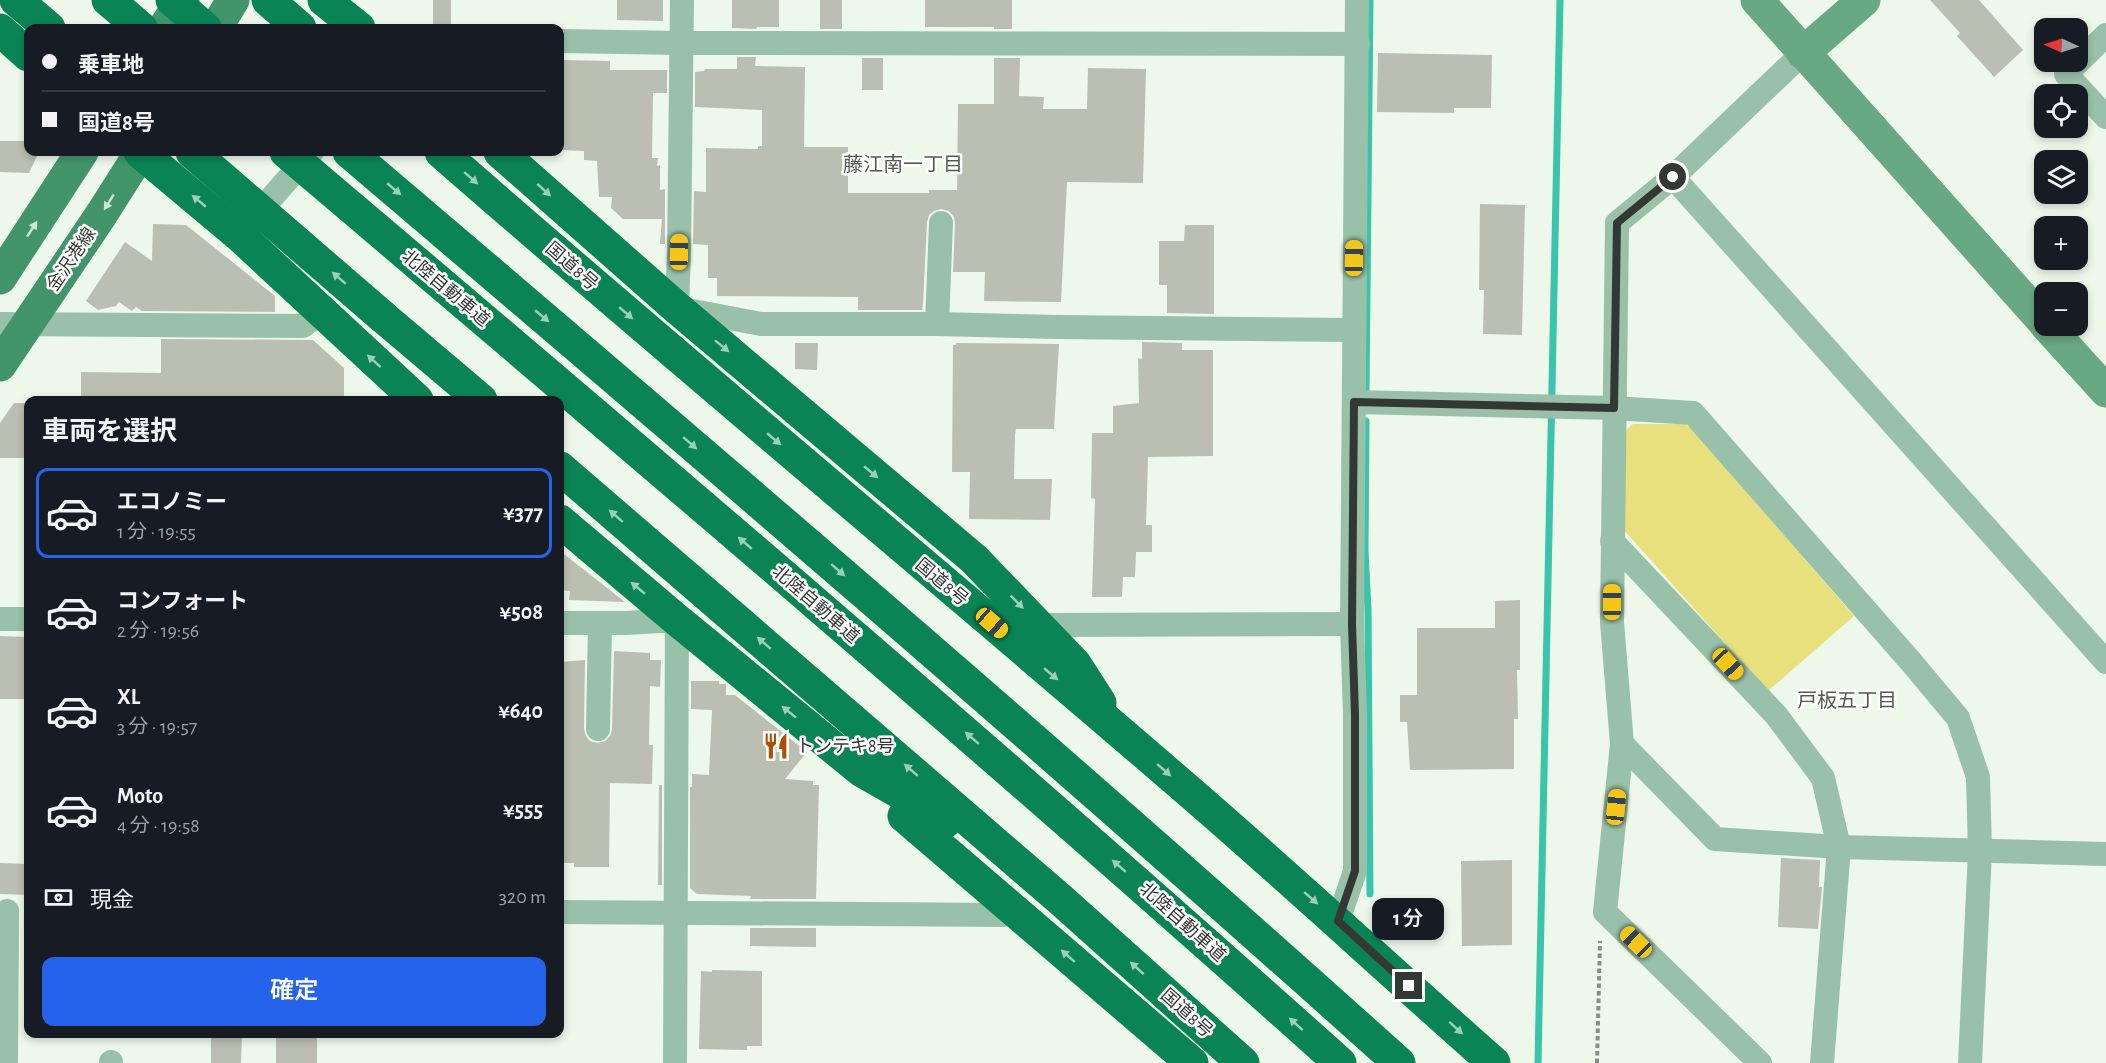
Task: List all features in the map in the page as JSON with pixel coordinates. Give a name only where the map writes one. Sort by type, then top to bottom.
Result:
[{"type":"highway","points":[[16,0],[44,24]]},
{"type":"highway","points":[[108,0],[136,24]]},
{"type":"highway","points":[[172,0],[200,24]]},
{"type":"highway","points":[[268,0],[295,24]]},
{"type":"highway","points":[[324,0],[353,24]]},
{"type":"highway","points":[[0,30],[24,51]]},
{"type":"highway","points":[[145,156],[239,235],[320,313],[413,396]]},
{"type":"highway","points":[[197,156],[476,396]]},
{"type":"highway","name":"北陸自動車道","points":[[291,156],[927,699],[1166,907],[1340,1063]]},
{"type":"highway","points":[[354,156],[947,664],[1204,888],[1399,1063]]},
{"type":"highway","name":"国道8号","points":[[446,156],[627,314],[1338,921],[1487,1057]]},
{"type":"highway","points":[[505,156],[677,308],[974,559],[1040,625],[1075,664],[1119,732]]},
{"type":"highway","name":"国道8号","points":[[564,471],[1061,900],[1243,1063]]},
{"type":"highway","points":[[564,524],[862,771],[904,795],[1061,900]]},
{"type":"highway","points":[[862,771],[891,806],[1011,906],[1192,1063]]},
{"type":"main road","points":[[167,24],[183,0]]},
{"type":"main road","points":[[218,24],[233,0]]},
{"type":"main road","points":[[0,278],[79,156]]},
{"type":"main road","name":"金沢港線","points":[[0,365],[13,324],[101,215],[138,156]]},
{"type":"street","points":[[682,0],[677,308],[761,324],[1353,330]]},
{"type":"street","points":[[1338,921],[1355,871],[1355,715],[1352,624],[1357,0]]},
{"type":"street","points":[[1757,0],[2034,311]]},
{"type":"street","points":[[1760,1063],[1605,912],[1622,744],[1612,621],[1617,223],[1673,177],[1803,53],[1864,0]]},
{"type":"street","points":[[2106,35],[2066,74],[2106,117]]},
{"type":"street","points":[[564,41],[1358,44]]},
{"type":"street","points":[[239,235],[308,156]]},
{"type":"street","points":[[1673,177],[2106,662]]},
{"type":"street","points":[[937,324],[941,223]]},
{"type":"street","points":[[13,324],[303,326],[309,324],[320,313]]},
{"type":"street","points":[[2057,336],[2106,391]]},
{"type":"street","points":[[1354,402],[1614,408],[1693,413],[1958,718],[1978,777],[1980,851],[1970,1063]]},
{"type":"street","points":[[1612,541],[1776,715],[1823,778],[1839,847],[1822,1063]]},
{"type":"street","points":[[0,619],[24,619]]},
{"type":"street","points":[[564,623],[677,620],[675,1063]]},
{"type":"street","points":[[597,729],[600,623]]},
{"type":"street","points":[[1040,625],[1352,624]]},
{"type":"street","points":[[1622,744],[1715,839],[1839,847],[2106,854]]},
{"type":"street","points":[[564,912],[1003,915],[1011,906]]},
{"type":"street","points":[[6,1063],[12,911]]},
{"type":"path","points":[[1597,1063],[1599,951],[1605,912]]},
{"type":"shaded area","points":[[1633,424],[1685,424],[1692,429],[1854,616],[1768,691],[1622,528],[1623,433]]},
{"type":"building","points":[[433,0],[451,0],[451,24],[433,24]]},
{"type":"building","points":[[617,0],[663,0],[663,21],[617,20]]},
{"type":"building","points":[[732,0],[779,0],[779,27],[732,28]]},
{"type":"building","points":[[820,0],[842,0],[842,29],[820,29]]},
{"type":"building","points":[[925,0],[1012,0],[1012,29],[925,27]]},
{"type":"building","points":[[1930,0],[1979,0],[2023,50],[1994,77],[1957,36],[1960,33]]},
{"type":"building","points":[[1378,53],[1492,55],[1491,108],[1454,108],[1454,113],[1377,112]]},
{"type":"building","points":[[737,57],[756,57],[755,66],[805,67],[804,147],[848,147],[848,193],[929,193],[929,190],[957,190],[958,104],[994,104],[994,58],[1020,58],[1019,96],[1044,97],[1043,109],[1087,109],[1088,68],[1146,69],[1143,183],[1067,182],[1061,302],[984,301],[985,272],[953,272],[954,217],[949,211],[941,209],[929,215],[927,222],[922,310],[858,310],[858,297],[717,296],[717,278],[708,278],[708,245],[693,244],[694,191],[706,192],[706,148],[758,149],[758,146],[762,146],[762,110],[695,107],[695,72],[705,69],[737,69]]},
{"type":"building","points":[[862,58],[883,58],[883,90],[862,90]]},
{"type":"building","points":[[564,60],[610,61],[610,70],[667,70],[667,93],[653,93],[652,158],[658,158],[660,190],[665,189],[665,244],[660,244],[662,219],[623,219],[611,208],[612,197],[599,197],[597,161],[584,160],[584,151],[564,150]]},
{"type":"building","points":[[0,141],[24,141],[24,156],[37,156],[29,173],[0,172]]},
{"type":"building","points":[[1480,204],[1525,205],[1522,335],[1483,334],[1484,290],[1479,290]]},
{"type":"building","points":[[153,224],[186,225],[275,296],[275,312],[142,311],[136,307],[132,311],[119,302],[116,306],[98,310],[86,301],[125,242],[152,261]]},
{"type":"building","points":[[1185,225],[1214,225],[1214,314],[1167,313],[1167,285],[1159,285],[1159,241],[1184,241]]},
{"type":"building","points":[[161,339],[313,340],[344,368],[344,396],[81,396],[81,372],[161,373]]},
{"type":"building","points":[[1142,342],[1182,343],[1182,350],[1213,350],[1213,456],[1148,457],[1146,525],[1152,525],[1152,552],[1136,552],[1135,577],[1123,577],[1122,597],[1092,597],[1095,499],[1091,498],[1092,433],[1113,433],[1113,406],[1139,403],[1138,358],[1142,359]]},
{"type":"building","points":[[795,343],[818,343],[817,370],[795,369]]},
{"type":"building","points":[[956,343],[1059,344],[1054,429],[1016,429],[1015,435],[1014,479],[1052,479],[1050,520],[969,519],[970,472],[952,472],[953,345]]},
{"type":"building","points":[[14,403],[24,403],[24,458],[0,458],[0,423]]},
{"type":"building","points":[[564,554],[625,602],[569,600],[570,591],[564,590]]},
{"type":"building","points":[[1520,600],[1520,670],[1517,670],[1518,719],[1514,719],[1514,769],[1410,770],[1407,722],[1400,722],[1400,695],[1417,695],[1417,628],[1495,628],[1495,601]]},
{"type":"building","points":[[0,636],[24,637],[24,699],[0,699]]},
{"type":"building","points":[[614,651],[650,653],[650,660],[661,660],[660,687],[650,686],[649,745],[653,745],[652,784],[610,783],[609,867],[574,867],[574,863],[564,863],[564,662],[585,660],[584,729],[586,736],[590,741],[598,743],[605,741],[612,730]]},
{"type":"building","points":[[691,681],[719,681],[719,684],[726,684],[726,695],[735,695],[807,752],[785,779],[813,781],[813,785],[819,785],[816,899],[750,899],[751,896],[697,894],[690,888],[690,787],[692,787],[692,774],[709,775],[712,710],[691,709]]},
{"type":"building","points":[[659,785],[662,785],[662,885],[658,885]]},
{"type":"building","points":[[1781,858],[1820,860],[1819,887],[1822,887],[1818,929],[1778,927]]},
{"type":"building","points":[[1512,860],[1512,945],[1462,946],[1461,861]]},
{"type":"building","points":[[0,863],[24,864],[24,895],[0,894]]},
{"type":"building","points":[[750,928],[816,928],[816,947],[750,946]]},
{"type":"building","points":[[712,970],[762,971],[762,1046],[747,1046],[747,1050],[699,1049],[701,971],[712,972]]},
{"type":"building","points":[[211,1038],[242,1038],[241,1063],[211,1063]]},
{"type":"building","points":[[276,1038],[317,1038],[317,1063],[276,1063]]},
{"type":"waterway","points":[[1366,389],[1370,0]]},
{"type":"waterway","points":[[1538,1063],[1560,0]]},
{"type":"waterway","points":[[1366,421],[1365,551],[1368,610],[1370,894]]},
{"type":"place","name":"トンテキ8号","points":[[776,746]]},
{"type":"district","name":"藤江南一丁目","points":[[903,164]]},
{"type":"district","name":"戸板五丁目","points":[[1847,700]]},
{"type":"route","points":[[1409,986],[1338,921],[1355,871],[1355,715],[1352,624],[1354,402],[1614,408],[1617,223],[1673,177]]}]
